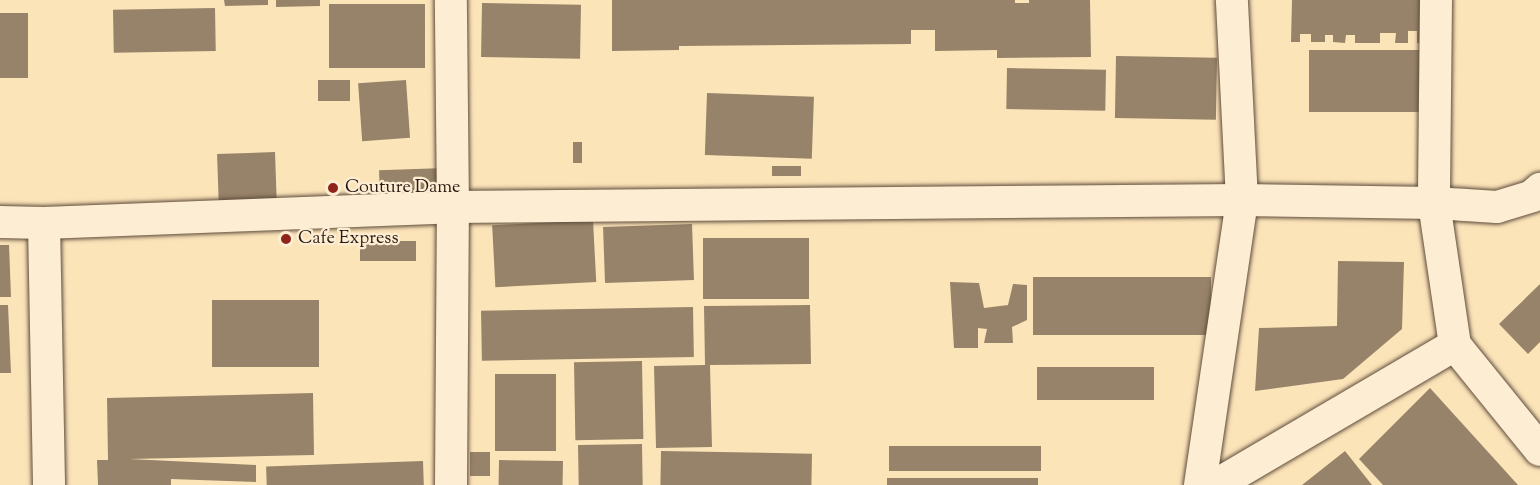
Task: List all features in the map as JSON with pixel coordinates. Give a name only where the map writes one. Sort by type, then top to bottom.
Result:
[{"type":"street","points":[[450,485],[453,207],[451,0]]},
{"type":"street","points":[[1200,485],[1242,200],[1232,0]]},
{"type":"street","points":[[1436,0],[1434,203],[1455,345],[1540,450]]},
{"type":"street","points":[[0,222],[44,223],[453,207],[1242,200],[1434,203],[1497,207],[1532,196],[1540,189]]},
{"type":"street","points":[[44,223],[49,485]]},
{"type":"street","points":[[1216,485],[1455,345]]},
{"type":"building","points":[[224,0],[268,0],[268,5],[225,6]]},
{"type":"building","points":[[276,0],[320,0],[320,6],[276,7]]},
{"type":"building","points":[[612,0],[1015,0],[1015,3],[1029,3],[1029,0],[1090,0],[1091,57],[997,58],[997,50],[935,51],[935,30],[911,30],[911,44],[679,46],[679,50],[612,51]]},
{"type":"building","points":[[1292,0],[1432,0],[1431,43],[1417,43],[1417,31],[1408,31],[1408,43],[1395,43],[1396,33],[1380,33],[1380,43],[1355,43],[1355,35],[1346,35],[1345,43],[1333,42],[1333,35],[1325,35],[1325,42],[1311,42],[1311,34],[1300,34],[1300,42],[1291,42]]},
{"type":"building","points":[[482,3],[581,5],[580,59],[481,57]]},
{"type":"building","points":[[329,4],[425,4],[425,68],[329,68]]},
{"type":"building","points":[[215,8],[216,51],[114,53],[113,10]]},
{"type":"building","points":[[0,13],[28,13],[28,78],[0,78]]},
{"type":"building","points":[[1309,50],[1427,50],[1427,112],[1309,112]]},
{"type":"building","points":[[1116,56],[1217,58],[1216,120],[1115,118]]},
{"type":"building","points":[[1007,68],[1106,70],[1105,111],[1006,109]]},
{"type":"building","points":[[318,80],[350,80],[350,101],[318,101]]},
{"type":"building","points":[[406,80],[410,138],[362,141],[358,83]]},
{"type":"building","points":[[707,93],[814,97],[812,159],[705,155]]},
{"type":"building","points":[[573,142],[582,142],[582,163],[573,163]]},
{"type":"building","points":[[275,152],[277,205],[219,207],[217,154]]},
{"type":"building","points":[[772,166],[801,166],[801,176],[772,176]]},
{"type":"building","points":[[445,168],[446,196],[380,198],[379,170]]},
{"type":"building","points":[[593,220],[596,282],[495,287],[492,225]]},
{"type":"building","points":[[692,224],[694,280],[605,283],[603,227]]},
{"type":"building","points":[[703,238],[809,238],[809,299],[703,299]]},
{"type":"building","points":[[360,241],[416,241],[416,261],[360,261]]},
{"type":"building","points":[[0,245],[9,245],[11,297],[0,297]]},
{"type":"building","points":[[1338,261],[1404,262],[1402,329],[1343,379],[1255,391],[1259,328],[1337,326]]},
{"type":"building","points":[[1033,277],[1211,277],[1211,335],[1033,335]]},
{"type":"building","points":[[950,282],[979,283],[984,308],[1008,305],[1013,284],[1027,285],[1027,320],[1012,327],[1013,343],[984,343],[987,329],[978,328],[978,348],[954,348]]},
{"type":"building","points":[[1540,284],[1540,342],[1528,354],[1499,324]]},
{"type":"building","points":[[212,300],[319,300],[319,367],[212,367]]},
{"type":"building","points":[[0,305],[8,305],[11,373],[0,373]]},
{"type":"building","points":[[810,305],[811,364],[710,365],[712,447],[656,448],[654,366],[705,365],[704,306]]},
{"type":"building","points":[[693,307],[694,357],[482,361],[481,311]]},
{"type":"building","points":[[642,361],[643,439],[575,440],[574,362]]},
{"type":"building","points":[[1037,367],[1154,367],[1154,400],[1037,400]]},
{"type":"building","points":[[495,374],[556,374],[556,451],[495,451]]},
{"type":"building","points":[[1430,388],[1518,485],[1383,485],[1359,459]]},
{"type":"building","points":[[313,393],[314,455],[129,459],[256,465],[256,482],[171,479],[171,485],[98,485],[97,460],[108,460],[107,398]]},
{"type":"building","points":[[642,444],[643,485],[579,485],[578,445]]},
{"type":"building","points":[[889,446],[1041,446],[1041,471],[889,471]]},
{"type":"building","points":[[661,451],[812,454],[811,485],[660,485]]},
{"type":"building","points":[[1345,451],[1372,485],[1302,485]]},
{"type":"building","points":[[470,452],[490,452],[490,476],[470,476]]},
{"type":"building","points":[[499,460],[563,461],[563,485],[499,485]]},
{"type":"building","points":[[423,461],[424,485],[267,485],[266,466]]},
{"type":"building","points":[[887,478],[1038,478],[1038,485],[887,485]]},
{"type":"place","name":"Couture Dame","points":[[333,188]]},
{"type":"place","name":"Cafe Express","points":[[286,239]]}]
